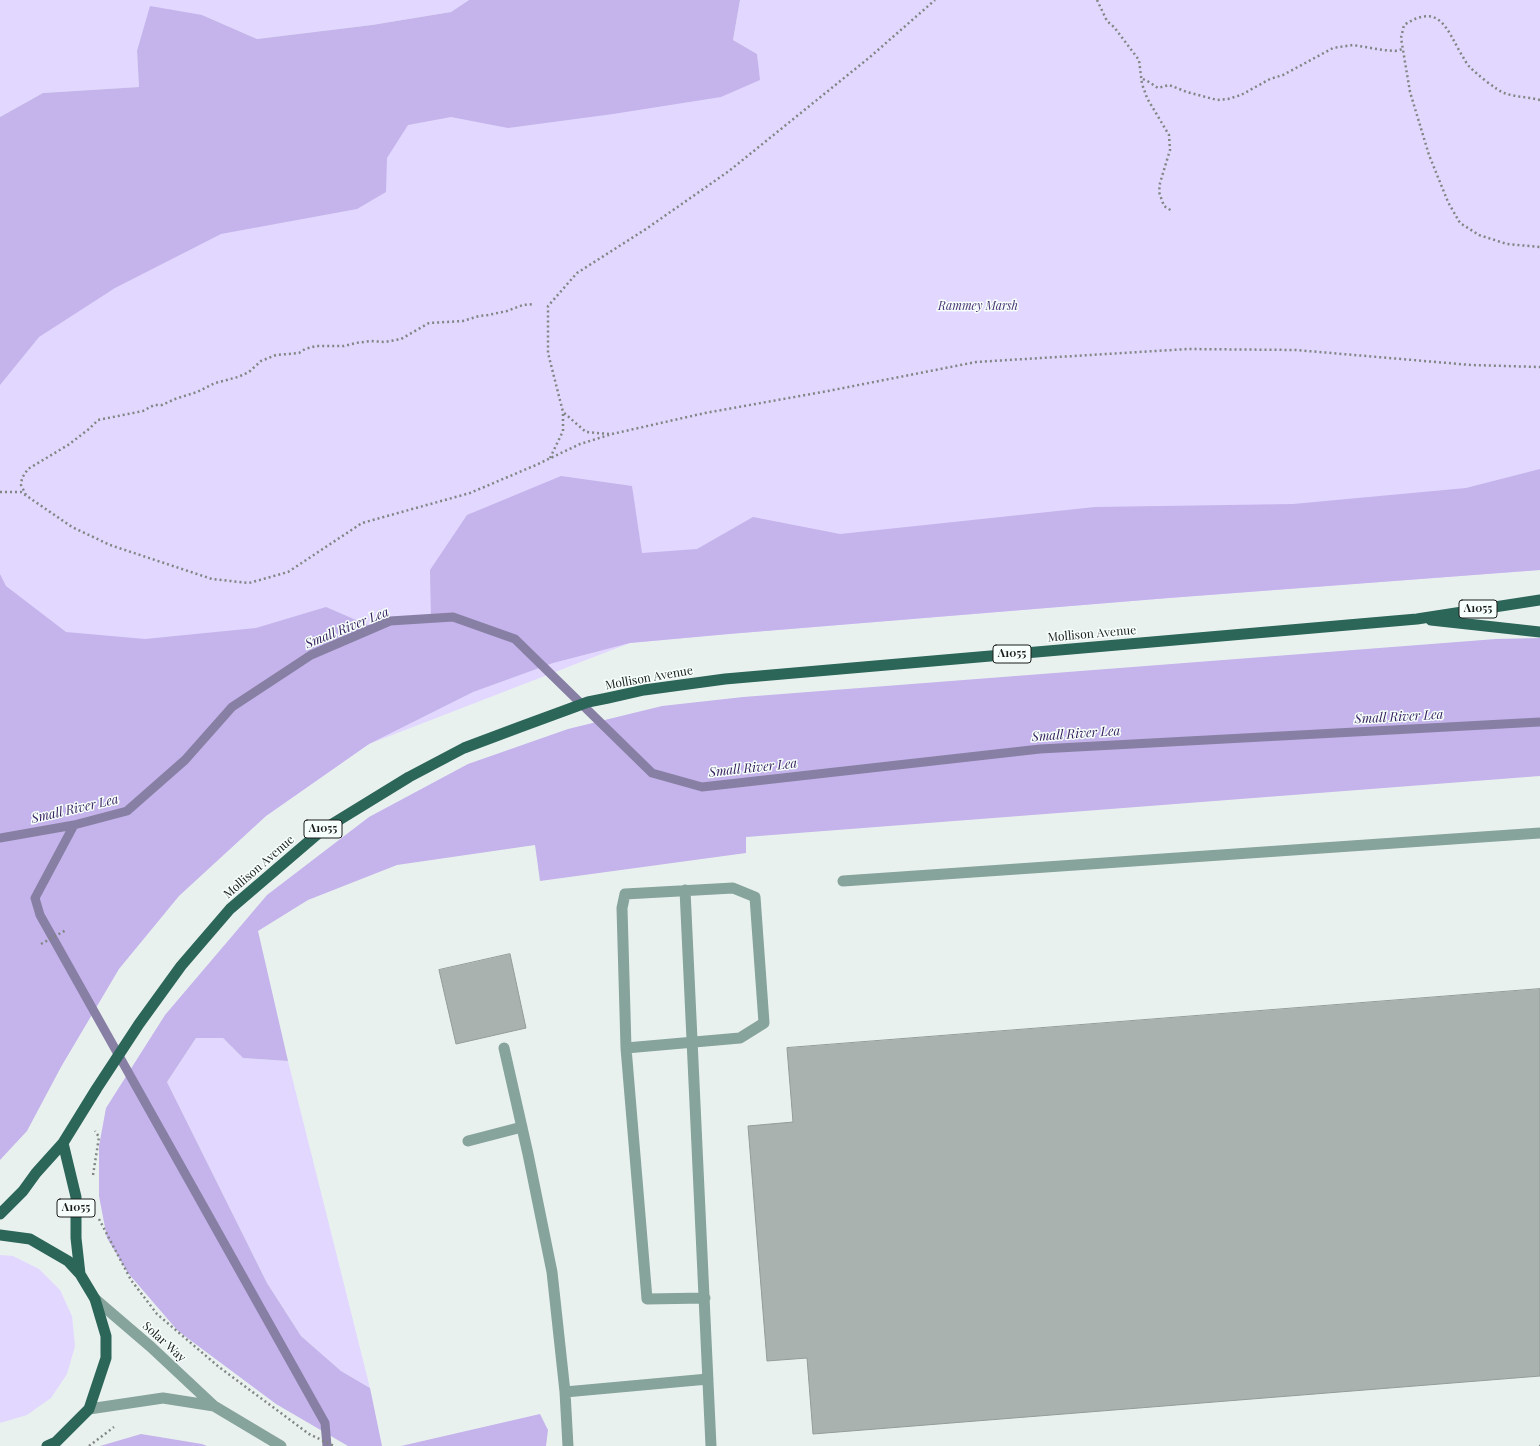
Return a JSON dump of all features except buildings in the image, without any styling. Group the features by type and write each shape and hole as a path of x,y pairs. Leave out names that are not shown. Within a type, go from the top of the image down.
{"main road":[{"name":"Mollison Avenue","path":"0,1214 23,1191 36,1173 63,1143 139,1024 182,966 230,909 320,831 409,776 464,748 588,702 644,690 725,679 1417,618 1540,600"},
{"name":"Mollison Avenue","path":"1417,618 1540,632"},
{"name":"A1055","path":"63,1143 76,1197 76,1238 80,1274"},
{"path":"0,1236 30,1239 68,1261 80,1274 96,1299 106,1336 106,1358 89,1409 53,1445"}],"street":[{"path":"843,881 1540,833"},
{"path":"626,1048 740,1038 764,1023 755,897 732,888 625,894 622,908 626,1048 647,1299 705,1298"},
{"path":"685,890 711,1446"},
{"path":"504,1048 552,1272 565,1392 568,1446"},
{"path":"468,1141 522,1127"},
{"name":"Solar Way","path":"96,1299 151,1347 214,1406 281,1446"},
{"path":"565,1392 708,1379"},
{"name":"Solar Way","path":"89,1409 163,1398 214,1406"}],"path":[{"path":"549,459 563,432 563,412 548,353 548,306 578,273 646,229 729,171 870,57 934,0"},
{"path":"1097,0 1107,21 1114,27 1139,60 1143,79 1142,84 1147,98 1169,135 1170,150 1160,183 1159,192 1164,206 1172,210"},
{"path":"1540,100 1502,93 1469,67 1450,36 1446,26 1440,20 1429,16 1415,18 1404,25 1402,38 1403,50 1410,92 1429,155 1448,202 1460,223 1479,235 1507,244 1540,247"},
{"path":"1143,79 1158,88 1169,85 1216,100 1228,99 1242,95 1270,79 1283,75 1333,48 1353,45 1384,50 1403,50"},
{"path":"27,497 21,485 22,478 28,469 68,445 98,420 143,411 154,405 162,405 197,392 215,383 238,377 249,372 261,361 276,355 299,353 316,346 344,346 370,341 385,342 401,339 429,323 463,321 479,316 488,316 507,311 523,305 534,304"},
{"path":"0,492 21,492 72,527 110,545 212,579 250,583 288,572 362,523 470,493 580,444 612,434 706,413 976,362 1188,349 1296,350 1471,365 1540,367"},
{"path":"563,412 586,432 612,434"},
{"path":"41,944 66,930"},
{"path":"84,1109 99,1137 93,1178"},
{"path":"98,1214 99,1221 131,1280 157,1314 219,1367 309,1434 334,1446"}],"green space":[{"path":"0,0 469,0 451,12 372,25 257,39 202,15 137,51 139,87 43,93 0,117"},
{"name":"Rammey Marsh","path":"740,0 1540,0 1540,570 1169,598 630,643 369,744 266,816 213,864 0,667 0,289 421,111 759,80 757,54 733,40"},
{"path":"196,1038 223,1038 243,1058 288,1061 370,1388 341,1371 301,1336 267,1283 167,1082"},
{"path":"0,1255 13,1256 39,1269 60,1290 72,1316 75,1346 67,1374 51,1398 27,1415 0,1423"}],"shaded area":[{"path":"469,0 740,0 733,40 757,54 760,80 721,97 613,114 508,128 451,117 408,125 387,158 386,192 357,209 221,234 115,288 39,337 0,385 0,117 43,93 139,87 137,51 150,6 202,15 257,39 372,25 451,12"},
{"path":"1540,469 1540,570 1169,598 630,643 553,663 473,692 369,744 266,816 179,896 119,969 61,1067 27,1131 0,1160 0,574 6,586 66,632 145,639 256,628 326,607 372,627 431,620 430,570 467,515 561,476 632,486 642,553 697,549 753,517 840,534 1095,507 1293,504 1466,488"},
{"path":"1540,638 1540,776 746,837 746,853 540,881 535,845 397,865 308,900 258,931 288,1061 243,1058 223,1038 196,1038 167,1082 267,1283 301,1336 341,1371 370,1388 382,1446 348,1446 276,1404 178,1331 128,1273 107,1238 99,1196 99,1146 106,1108 165,1015 267,895 369,817 468,764 568,729 662,706 743,697 1496,639"},
{"path":"540,1414 548,1430 546,1446 401,1446"},
{"path":"141,1434 202,1444 207,1446 100,1446"}],"waterway":[{"name":"Small River Lea","path":"0,838 74,825 127,811 185,760 232,707 311,655 390,621 453,617 515,639 652,773 702,787 1040,749 1540,722"},
{"path":"74,825 35,898 40,915 325,1423 327,1446"}]}
